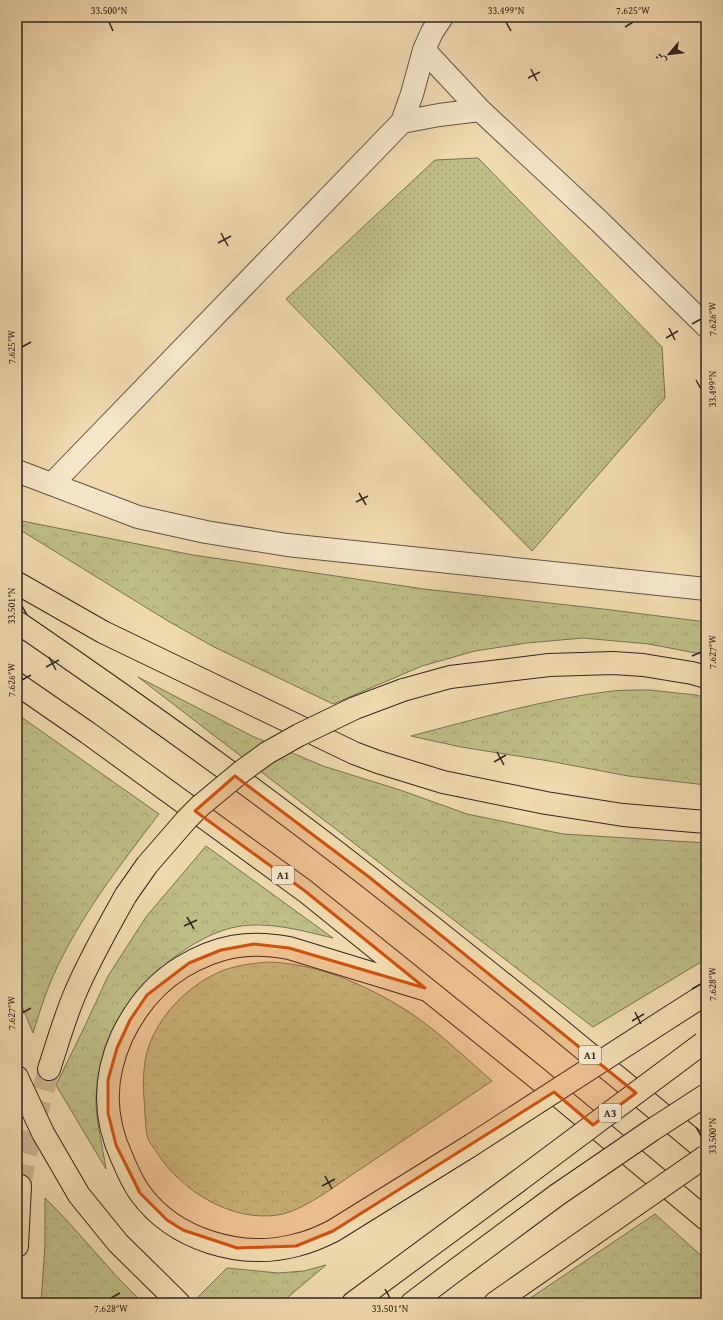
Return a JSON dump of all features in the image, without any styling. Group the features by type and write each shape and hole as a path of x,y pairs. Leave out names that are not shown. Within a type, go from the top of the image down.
{"highway":[{"path":"17,584 103,632 340,746 378,762 443,782 546,803 623,815 706,822"},
{"name":"A1","path":"17,622 154,717 263,796 369,877 474,960 706,1151"},
{"path":"49,1069 74,995 107,928 126,894 164,845 195,810 241,772 267,753 299,735 355,708 403,690 450,677 549,665 613,663 643,665 692,673 706,677"},
{"name":"A1","path":"17,684 88,733 305,892 544,1084 706,1219"},
{"path":"427,990 272,944 237,946 221,950 179,969 160,983 148,995 130,1020 117,1048 108,1080 107,1097 111,1129 116,1145 133,1182 140,1193 152,1208 166,1220 200,1238 218,1244 256,1250 296,1246 333,1231 470,1146 706,994"},
{"name":"A3","path":"353,1303 705,1042"},
{"path":"17,1077 43,1133 79,1195 118,1243 179,1303"},
{"path":"412,1303 557,1195 706,1095"},
{"path":"495,1303 706,1156"},
{"path":"17,1246 20,1186"}],"street":[{"path":"52,484 402,122 412,94 424,50 432,32 442,17"},
{"path":"424,50 480,110 599,221 706,326"},
{"path":"402,122 439,115 480,110"},
{"path":"17,471 138,517 206,532 287,545 706,589"}],"highlighted area":[{"path":"235,776 369,877 636,1093 593,1125 554,1092 333,1231 296,1246 237,1248 183,1230 167,1220 140,1193 116,1145 108,1113 108,1080 117,1048 130,1020 147,995 189,963 221,950 254,944 289,948 425,988 305,891 195,811"}],"green space":[{"path":"478,158 662,347 665,398 532,551 286,299 435,160"},
{"path":"17,520 193,555 424,589 706,622 706,655 649,644 583,638 527,643 475,651 422,666 333,704 214,647 168,621 17,528"},
{"path":"138,677 252,736 323,766 400,790 467,814 563,834 706,843 706,959 593,1027"},
{"path":"649,690 696,695 706,698 706,785 628,776 549,761 461,747 411,736 511,710 561,699 612,691"},
{"path":"17,714 159,814 130,852 75,933 50,983 33,1033 17,994"},
{"path":"206,846 333,938 276,926 241,926 222,931 203,939 167,963 150,978 123,1011 110,1035 102,1061 97,1088 96,1105 106,1169 56,1085 108,976 146,917"},
{"path":"270,962 302,966 333,974 377,993 425,1023 492,1081 310,1202 299,1208 278,1215 260,1216 243,1214 209,1201 180,1180 167,1167 148,1139 145,1119 144,1076 147,1052 158,1026 176,1003 187,993 211,976 224,970 247,964"},
{"path":"45,1198 143,1303 41,1303 45,1245"},
{"path":"655,1214 706,1260 706,1303 523,1303"},
{"path":"326,1265 281,1303 192,1303 227,1268 278,1273 304,1271"}],"tunnel":[{"path":"20,1186 26,1154 49,1069"}]}
